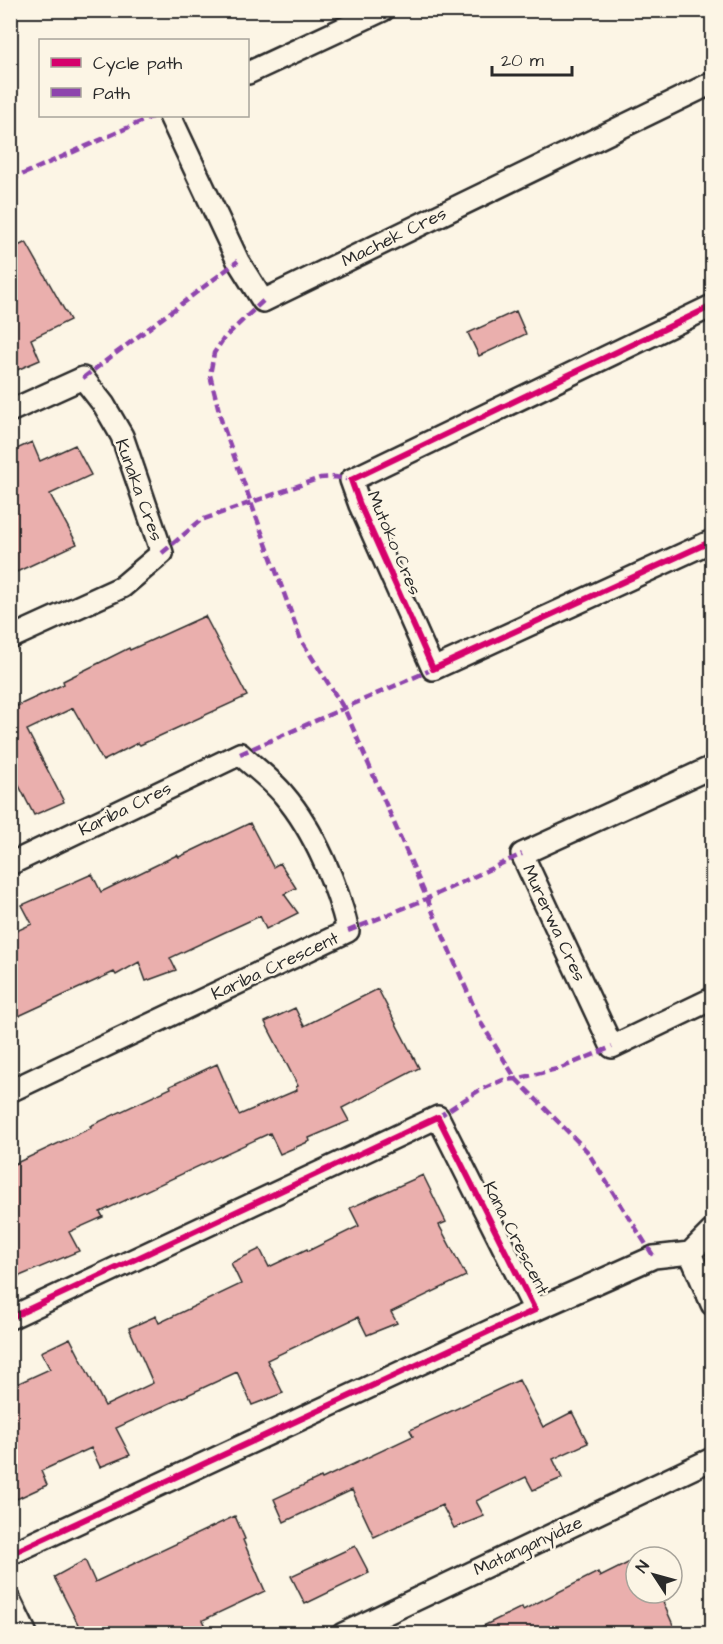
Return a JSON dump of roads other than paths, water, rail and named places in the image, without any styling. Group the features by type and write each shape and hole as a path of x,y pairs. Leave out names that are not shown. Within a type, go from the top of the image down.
{"street":[{"path":"249,73 383,10"},
{"name":"Machek Cres","path":"170,117 238,261 263,301 712,83"},
{"name":"Mutoko Cres","path":"712,306 351,480 433,669 712,541"},
{"name":"Kunaka Cres","path":"10,411 83,378 104,405 122,436 162,553 122,587 10,638"},
{"name":"Kariba Cres","path":"10,864 240,754"},
{"name":"Kariba Crescent","path":"10,1091 348,932 345,917 317,845 284,794 240,754"},
{"name":"Murerwa Cres","path":"712,767 522,854 612,1047 712,999"},
{"name":"Kana Crescent","path":"10,1318 438,1117 535,1310 10,1554"},
{"path":"535,1310 654,1257 690,1253 712,1231"},
{"path":"690,1253 712,1304"},
{"name":"Matanganyidze","path":"344,1634 712,1459"},
{"path":"10,1601 26,1634"}]}
